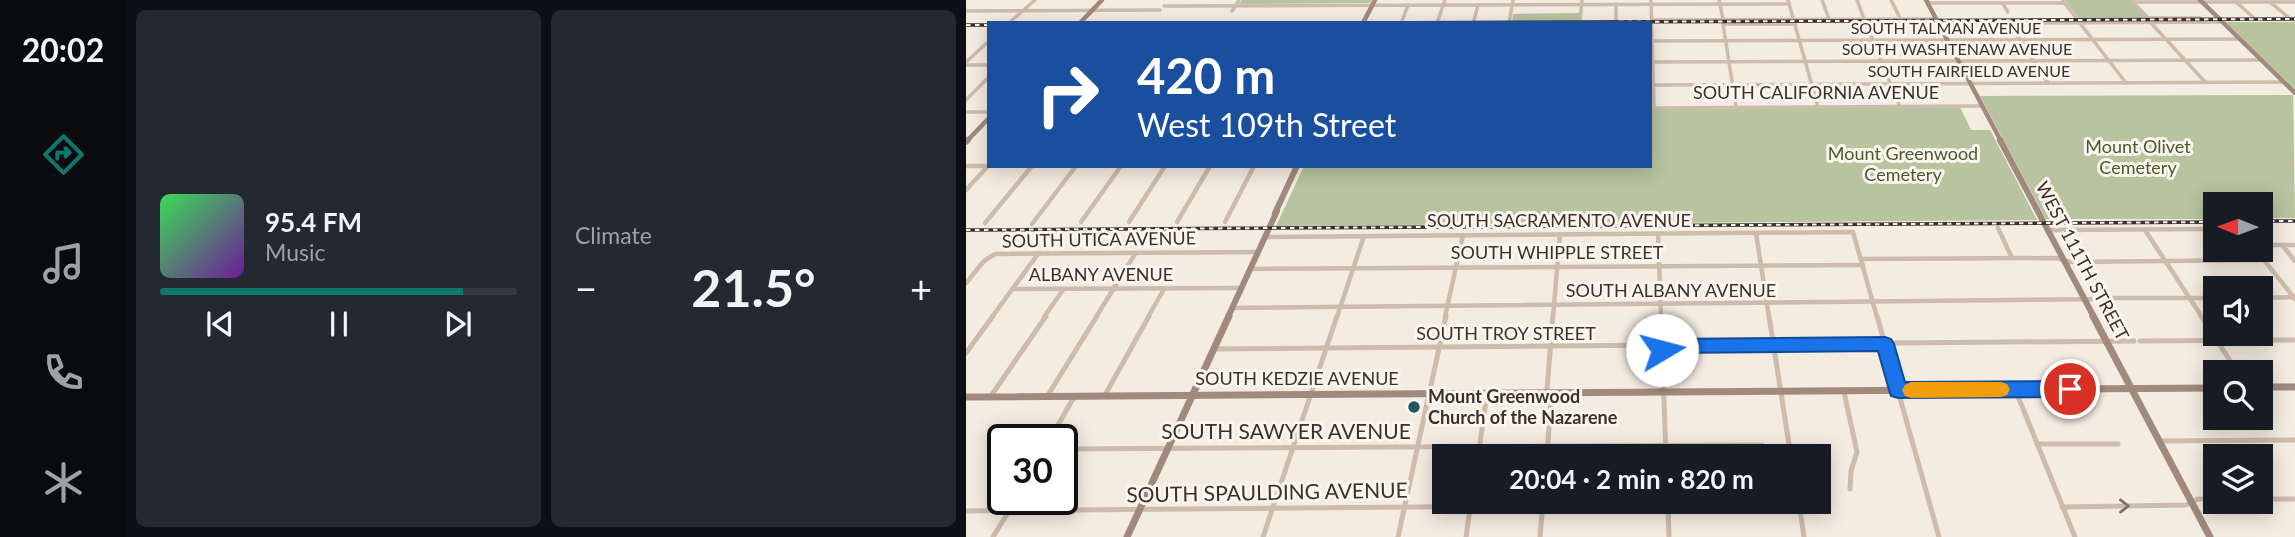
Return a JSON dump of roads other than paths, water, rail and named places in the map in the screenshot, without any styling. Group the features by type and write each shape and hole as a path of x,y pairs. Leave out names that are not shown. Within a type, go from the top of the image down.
{"main road":[{"path":"1082,21 1102,0"},
{"path":"2201,1 2295,93"},
{"path":"1365,21 1374,2"},
{"name":"WEST 111TH STREET","path":"1927,2 2210,537"},
{"path":"966,142 987,120"},
{"path":"1127,537 1296,168"},
{"path":"2273,387 2295,387"},
{"name":"SOUTH KEDZIE AVENUE","path":"966,397 2203,388"}],"street":[{"path":"1011,21 1035,0"},
{"path":"1153,18 1168,0"},
{"path":"1231,11 1239,0"},
{"path":"1822,0 1829,19"},
{"path":"1857,0 1900,107"},
{"path":"1891,0 1900,19"},
{"path":"2001,1 2008,12"},
{"path":"1927,2 2064,1 2126,82"},
{"path":"2132,1 2295,2"},
{"path":"2132,1 2148,18 2200,18"},
{"path":"2269,1 2288,17"},
{"path":"1164,6 1339,5 1374,2 1408,5 1444,2 1478,5 1513,2 1789,2 1818,107"},
{"path":"1438,21 1444,2"},
{"path":"1508,21 1513,2"},
{"path":"1580,20 1582,2"},
{"path":"1651,2 1652,41"},
{"path":"1720,2 1736,107"},
{"path":"2236,2 2253,17"},
{"path":"1616,4 1616,20"},
{"path":"1195,11 1200,5"},
{"path":"1266,11 1270,5"},
{"path":"1302,10 1305,5"},
{"path":"1336,10 1339,5"},
{"path":"1402,21 1408,5"},
{"path":"1474,20 1478,5"},
{"path":"966,11 1160,10"},
{"path":"1652,20 1794,22 1829,19 1936,19"},
{"path":"2048,83 2009,23 2223,22"},
{"path":"2152,23 2205,82"},
{"name":"SOUTH TALMAN AVENUE","path":"1652,41 2240,39"},
{"path":"966,64 987,43"},
{"path":"1652,56 1652,108"},
{"name":"SOUTH WASHTENAW AVENUE","path":"1653,62 2261,60"},
{"path":"966,64 987,65"},
{"path":"966,100 987,80"},
{"name":"SOUTH FAIRFIELD AVENUE","path":"1654,85 2284,82"},
{"name":"SOUTH CALIFORNIA AVENUE","path":"1652,108 1982,106"},
{"path":"966,112 987,112"},
{"path":"966,166 987,166"},
{"path":"966,190 987,167"},
{"path":"985,223 1030,168"},
{"path":"1032,224 1074,168"},
{"path":"1082,222 1120,168"},
{"path":"1129,222 1164,168"},
{"path":"1177,222 1209,168"},
{"path":"1225,222 1253,168"},
{"path":"1998,228 2012,258"},
{"path":"2047,230 2203,229"},
{"path":"2145,230 2203,320"},
{"name":"SOUTH SACRAMENTO AVENUE","path":"1265,237 1853,232 1862,262"},
{"path":"1756,233 1789,444"},
{"path":"1548,444 1550,347 1560,234"},
{"path":"1658,234 1665,444"},
{"path":"1398,537 1463,235"},
{"path":"1263,537 1364,236"},
{"path":"2273,245 2295,245"},
{"path":"2281,245 2295,261"},
{"name":"SOUTH UTICA AVENUE","path":"966,283 991,255 1258,252"},
{"path":"1047,397 1135,253"},
{"path":"966,353 1039,254"},
{"name":"SOUTH WHIPPLE STREET","path":"1250,269 1761,265 2012,258 2203,261"},
{"path":"1862,262 1939,537"},
{"path":"2266,262 2294,298"},
{"name":"ALBANY AVENUE","path":"1013,289 1242,288"},
{"path":"990,397 1063,289"},
{"path":"1104,396 1164,289"},
{"name":"SOUTH ALBANY AVENUE","path":"1233,308 2203,298"},
{"path":"2273,298 2294,298"},
{"name":"SOUTH TROY STREET","path":"2273,340 2295,340"},
{"name":"SOUTH TROY STREET","path":"1214,349 2203,341"},
{"path":"2015,389 2075,537"},
{"path":"1843,391 1857,452 1851,471 1850,489"},
{"path":"1479,444 1487,394"},
{"path":"1059,424 1075,397"},
{"path":"2159,441 2295,440"},
{"path":"2037,444 2118,444"},
{"name":"SOUTH SAWYER AVENUE","path":"1078,449 1432,447"},
{"path":"2273,499 2295,499"},
{"path":"2062,506 2186,505 2203,501"},
{"name":"SOUTH SPAULDING AVENUE","path":"1078,510 1432,506"},
{"name":"SOUTH SPAULDING AVENUE","path":"966,512 987,512"},
{"path":"1466,537 1469,514"},
{"path":"1540,537 1542,514"},
{"path":"1668,514 1669,537"},
{"path":"1801,514 1804,537"},
{"path":"993,537 1006,515"}],"railway":[{"path":"1652,22 2295,19"},
{"path":"966,25 987,25"},
{"path":"2273,221 2295,221"},
{"path":"966,230 2203,222"}],"place":[{"name":"Mount Greenwood Church of the Nazarene","path":"1414,407"}],"park label":[{"name":"Mount Olivet Cemetery","path":"2138,157"},
{"name":"Mount Greenwood Cemetery","path":"1903,164"}]}
